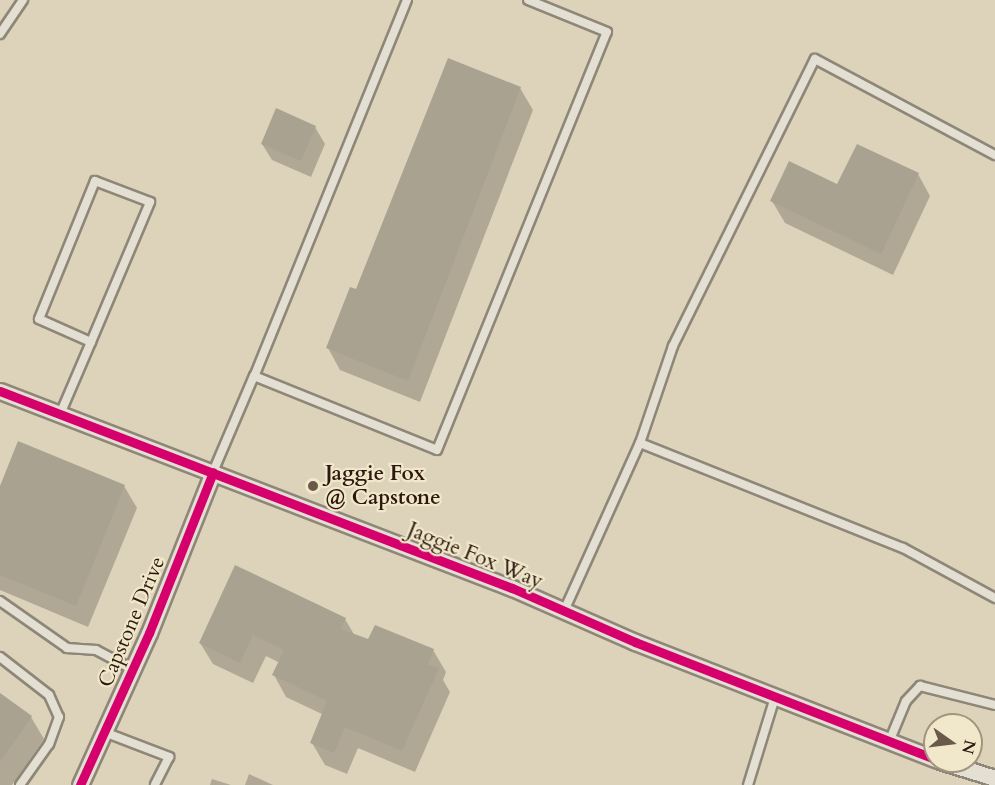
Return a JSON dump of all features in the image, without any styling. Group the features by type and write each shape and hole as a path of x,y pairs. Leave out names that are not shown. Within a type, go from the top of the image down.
{"street":[{"name":"Jaggie Fox Way","path":"0,391 61,412 923,755"},
{"name":"Capstone Drive","path":"80,785 132,669 213,472"},
{"path":"979,773 995,778"}],"lane":[{"path":"213,472 407,0"},
{"path":"254,376 437,450 607,32 528,0"},
{"path":"0,34 20,1"},
{"path":"564,611 640,443 673,346 815,59 995,155"},
{"path":"61,412 91,342 150,202 95,181 39,320 91,342"},
{"path":"640,443 903,548 995,598"},
{"path":"0,601 67,648 96,650 132,669"},
{"path":"0,657 49,695 59,717 50,744 20,785"},
{"path":"889,742 906,701 920,686 995,705"},
{"path":"747,785 775,697"},
{"path":"104,732 169,757 155,785"}],"building":[{"path":"448,58 521,87 408,381 326,348 350,287 356,289"},
{"path":"276,108 316,126 301,161 261,144"},
{"path":"857,144 919,173 881,254 770,201 789,161 837,184"},
{"path":"18,441 125,485 76,606 0,575 0,486"},
{"path":"235,565 346,618 341,629 368,639 375,625 434,649 428,665 439,668 402,751 345,727 334,753 310,743 327,701 272,675 284,650 253,635 240,663 199,643"},
{"path":"0,693 32,716 0,762"}],"cycle path":[{"path":"0,391 512,588 635,642 923,754"},
{"path":"80,785 149,633 213,472"}],"place":[{"name":"Jaggie Fox @ Capstone","path":"313,486"}]}
